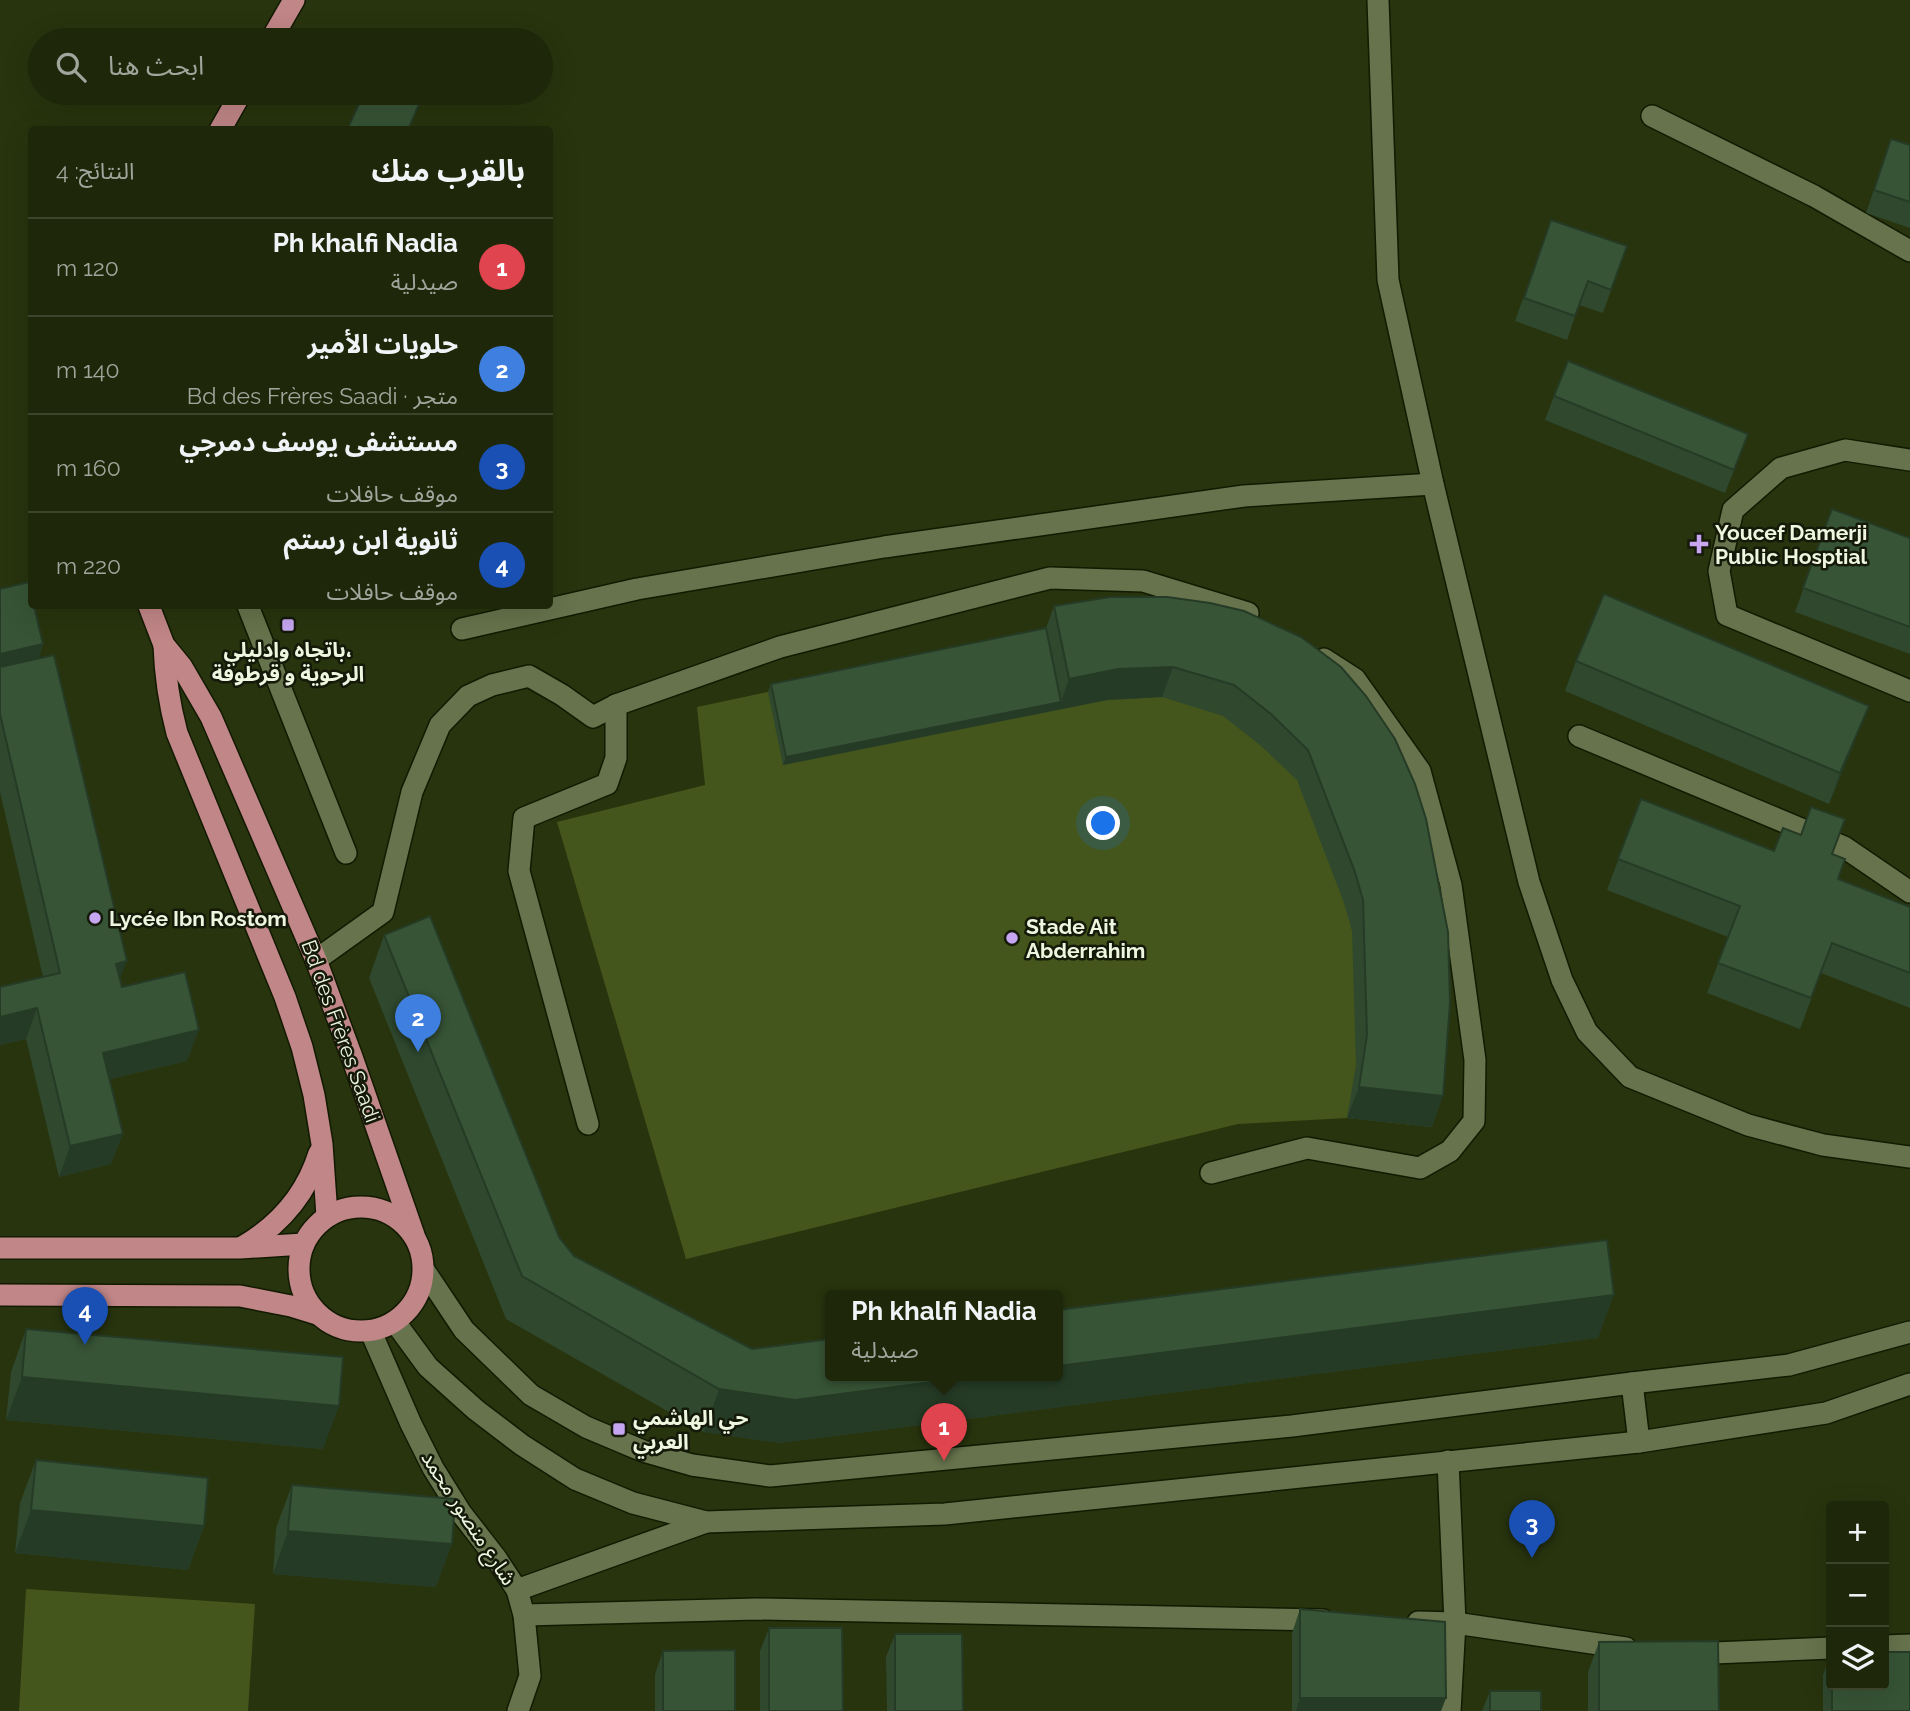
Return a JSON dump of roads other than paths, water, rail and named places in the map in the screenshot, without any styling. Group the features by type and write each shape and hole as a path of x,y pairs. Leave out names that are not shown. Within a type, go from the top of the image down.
{"main road":[{"path":"278,28 294,0"},
{"path":"222,126 234,105"},
{"name":"Bd des Frères Saadi","path":"150,609 164,645 187,675 211,717 316,960 414,1235"},
{"name":"Bd des Frères Saadi","path":"164,645 165,675 177,733 285,997 305,1059 322,1144 327,1216"},
{"path":"240,1248 278,1222 293,1205 306,1187 322,1144"},
{"path":"360,1206 381,1210 400,1219 414,1235 424,1270 421,1290 410,1309 395,1322 371,1332 351,1332 332,1325 317,1314 305,1299 299,1281 299,1262 310,1233 327,1216 360,1206"},
{"path":"0,1248 240,1248 304,1244"},
{"path":"0,1295 240,1296 317,1314"}],"street":[{"path":"1378,0 1388,280 1433,484 1529,882 1562,980 1587,1032 1630,1077 1748,1125 1823,1144 1910,1157"},
{"path":"1652,116 1814,196 1910,251"},
{"path":"1910,460 1846,450 1781,468 1734,510 1719,571 1727,615 1910,691"},
{"path":"553,608 637,589 884,547 1244,496 1433,484"},
{"path":"316,960 383,912 412,792 440,725 468,696 492,685 529,676 593,717 616,705 780,647 1050,578 1143,581 1252,614 1263,622"},
{"path":"249,609 346,853"},
{"path":"462,629 550,609"},
{"path":"1211,1173 1307,1148 1420,1168 1450,1151 1474,1121 1475,1060 1451,885 1420,771 1356,679 1309,650"},
{"path":"588,1125 519,871 524,818 607,784 616,758 616,705"},
{"path":"1579,736 1844,847 1910,892"},
{"path":"424,1270 464,1330 531,1395 586,1427 643,1451 692,1465 770,1476 1292,1426 1789,1365 1910,1332"},
{"path":"395,1322 428,1367 476,1410 522,1445 575,1479 633,1503 706,1522 945,1514 1639,1442 1826,1413 1910,1384"},
{"name":"شارع منصور محمد","path":"371,1332 433,1468 461,1513 517,1590 524,1615 530,1676 518,1711"},
{"path":"1632,1383 1639,1442"},
{"path":"1448,1461 1455,1623 1450,1711"},
{"path":"517,1590 706,1522"},
{"path":"524,1615 757,1609 1343,1621"},
{"path":"1399,1622 1455,1623 1644,1650"},
{"path":"1889,1646 1910,1645"},
{"path":"1671,1654 1826,1648"}],"place":[{"name":"Youcef Damerji Public Hosptial","path":"1699,544"},
{"name":"باتجاه وادليلي، الرحوية و قرطوفة","path":"288,625"},
{"name":"Lycée Ibn Rostom","path":"95,918"},
{"name":"Stade Ait Abderrahim","path":"1012,938"},
{"name":"حلويات الأمير","path":"418,1052"},
{"name":"ثانوية ابن رستم","path":"85,1345"},
{"name":"حي الهاشمي العربي","path":"619,1429"},
{"name":"Ph khalfi Nadia","path":"944,1461"},
{"name":"مستشفى يوسف دمرجي","path":"1532,1558"}]}
